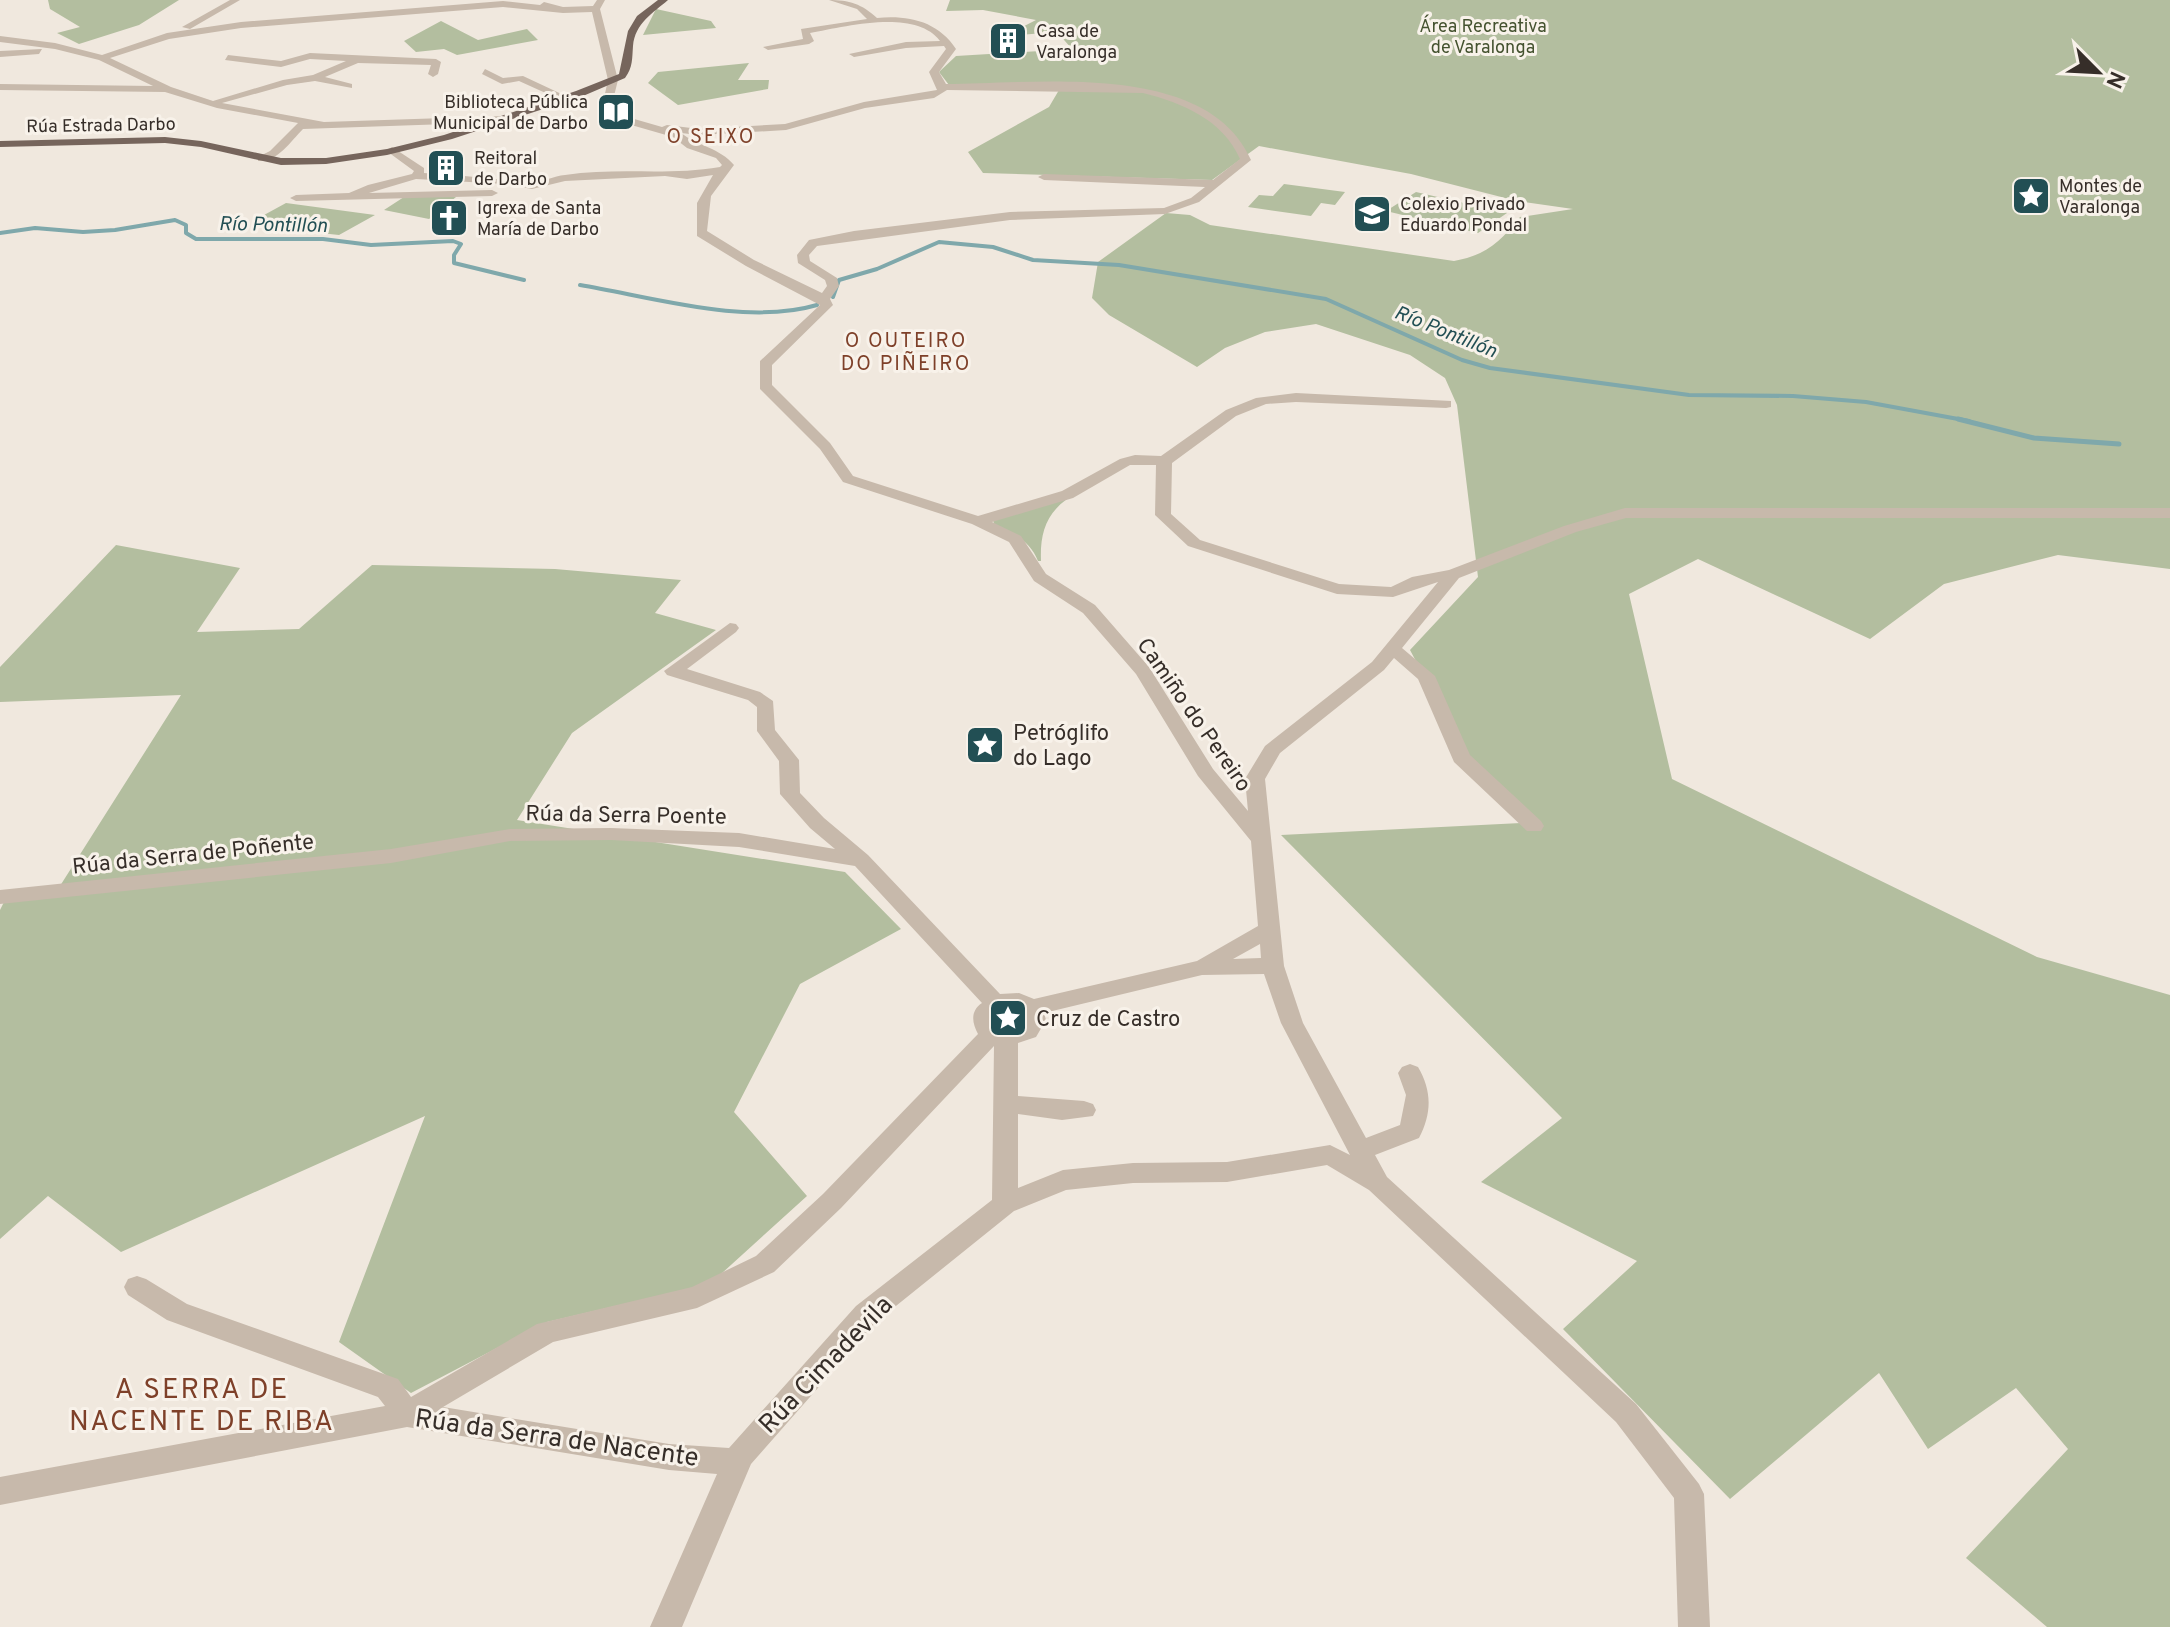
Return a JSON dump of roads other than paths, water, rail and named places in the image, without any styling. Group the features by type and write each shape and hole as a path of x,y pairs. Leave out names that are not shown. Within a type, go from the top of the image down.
{"main road":[{"path":"609,85 627,70 632,30 641,17 664,0"},
{"name":"Rúa Estrada Darbo","path":"1,145 169,141 210,145 262,159 305,162 444,140 609,85"}],"street":[{"path":"176,35 236,0"},
{"path":"531,0 556,9"},
{"path":"833,0 860,7 875,21"},
{"path":"102,58 176,35 241,25 511,3 556,9"},
{"path":"507,16 598,5 609,85 604,114 681,139 728,146"},
{"path":"438,8 442,19 452,20"},
{"path":"681,139 691,146 720,156 728,165 707,191 699,211 701,233 750,263 824,299 833,286 831,278 804,263 803,255 813,243 1010,216 1165,211 1195,200 1246,160 1241,145 1222,124 1187,105 1143,90 944,87 937,81 934,72 951,49 937,28 919,22 902,18 804,31 809,41 768,47"},
{"path":"0,39 59,47 102,58 167,89 210,103 330,126"},
{"path":"854,54 906,45 948,43"},
{"path":"0,54 59,47"},
{"path":"228,58 281,64 310,56 436,62 433,74"},
{"path":"210,103 286,82 315,78 357,60"},
{"path":"485,72 502,81 520,78 565,98"},
{"path":"315,78 348,86"},
{"path":"0,87 108,91 167,89"},
{"path":"644,126 699,132 786,127 864,105 930,96 941,92 944,87"},
{"path":"736,118 775,121 834,113"},
{"path":"262,159 274,153 300,126 505,119"},
{"path":"392,150 420,170 416,176"},
{"path":"348,198 372,187 416,176 505,181 532,186 565,178 665,173 687,176 724,170"},
{"path":"1044,177 1218,184"},
{"path":"372,187 379,191 424,187 434,191 403,195"},
{"path":"296,198 512,195"},
{"name":"Camiño do Pereiro","path":"824,299 827,305 821,312 765,364 765,386 825,446 848,479 978,521 1015,539 1040,577 1089,609 1143,671 1205,772 1260,839"},
{"path":"978,521 1079,489 1122,461 1141,458 1164,461 1187,450 1198,437 1255,402 1297,398 1446,404"},
{"path":"1164,461 1163,515 1194,543 1337,589 1393,592 1418,581 1453,574 1570,529 1625,513 2170,513"},
{"path":"1453,574 1378,666 1272,750 1255,779 1273,966 1292,1023 1378,1184 1626,1413 1689,1494 1694,1627"},
{"path":"730,628 673,671 754,696 766,705 766,731 789,760 790,794 817,823 861,860 995,1003"},
{"path":"1392,648 1426,676 1461,758 1534,826"},
{"name":"Rúa da Serra Poente","path":"391,856 510,835 611,834 739,840 861,860"},
{"name":"Rúa da Serra de Poñente","path":"0,897 391,856"},
{"path":"1202,967 1269,929"},
{"path":"1005,1204 1005,1105 999,1036 983,1024 983,1018 995,1003 1011,1000 1031,1008 1202,967 1273,966"},
{"path":"137,1287 177,1312 388,1388 407,1414 547,1332 697,1297 765,1264 999,1036 1028,1031 1035,1020 1031,1008"},
{"path":"1360,1151 1410,1131 1419,1107 1417,1085 1410,1073"},
{"path":"1005,1105 1024,1103 1059,1113 1084,1110"},
{"name":"Rúa Cimadevila","path":"666,1627 740,1455 866,1314 1005,1204 1063,1180 1133,1173 1227,1172 1330,1155 1378,1184"},
{"name":"Rúa da Serra de Nacente","path":"0,1491 407,1414 669,1457 737,1462"}],"waterway":[{"name":"Río Pontillón","path":"0,233 35,228 83,232 115,230 175,220 186,225 186,233 196,239 323,239 371,245 453,241 461,244 454,255 454,263 524,280"},
{"name":"Río Pontillón","path":"833,297 839,280 877,269 939,242 993,247 1033,260 1119,265 1326,299 1462,360 1490,368 1689,395 1793,396 1866,402 1969,421"},
{"name":"Río Pontillón","path":"580,285 730,311 789,311 817,305"},
{"name":"Río Pontillón","path":"1958,419 2034,438 2119,444"}],"place":[{"name":"Casa de Varalonga","path":"1008,41"},
{"name":"Biblioteca Pública Municipal de Darbo","path":"616,112"},
{"name":"Reitoral de Darbo","path":"446,168"},
{"name":"Montes de Varalonga","path":"2031,196"},
{"name":"Colexio Privado Eduardo Pondal","path":"1372,214"},
{"name":"Igrexa de Santa María de Darbo","path":"449,218"},
{"name":"Petróglifo do Lago","path":"985,745"},
{"name":"Cruz de Castro","path":"1008,1018"}],"district":[{"name":"O SEIXO","path":"711,136"},
{"name":"O OUTEIRO DO PIÑEIRO","path":"906,352"},
{"name":"A SERRA DE NACENTE DE RIBA","path":"202,1404"}],"park label":[{"name":"Área Recreativa de Varalonga","path":"1483,36"}]}
